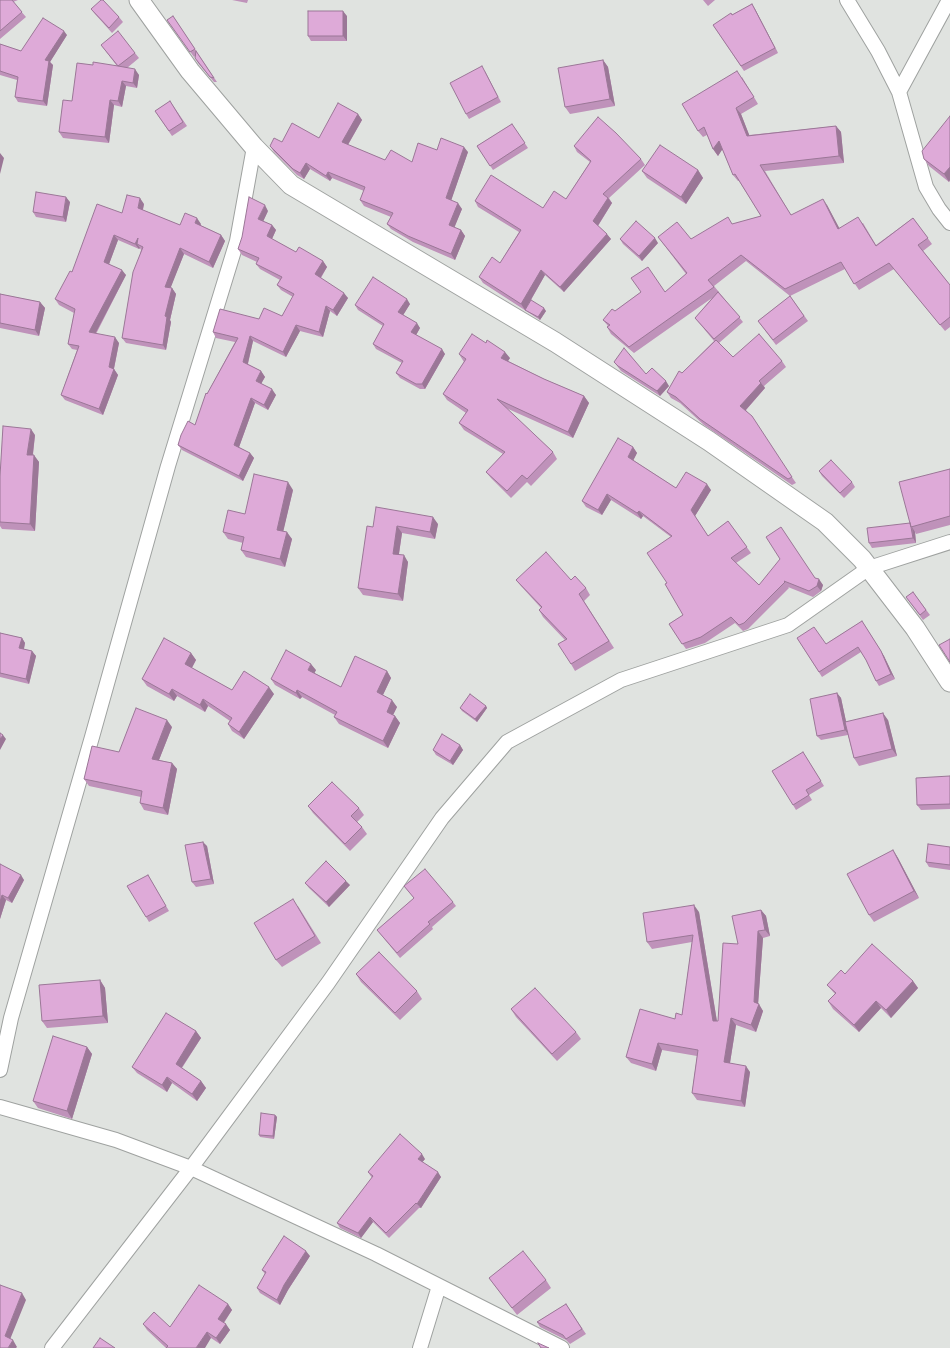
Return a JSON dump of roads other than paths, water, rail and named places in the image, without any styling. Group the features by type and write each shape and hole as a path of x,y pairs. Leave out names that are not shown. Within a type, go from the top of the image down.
{"street":[{"path":"139,0 190,71 254,147 291,185 555,342 709,441 825,522 862,559 915,628 950,682"},
{"path":"847,0 899,92 926,188 950,223"},
{"path":"899,92 949,0"},
{"path":"0,1070 11,1018 168,466 237,242 254,147"},
{"path":"52,1348 191,1168 328,983 442,818 507,742 621,680 788,625 869,568 950,542"},
{"path":"0,1107 116,1140 191,1168 376,1254 562,1348"},
{"path":"420,1348 439,1286"}]}
